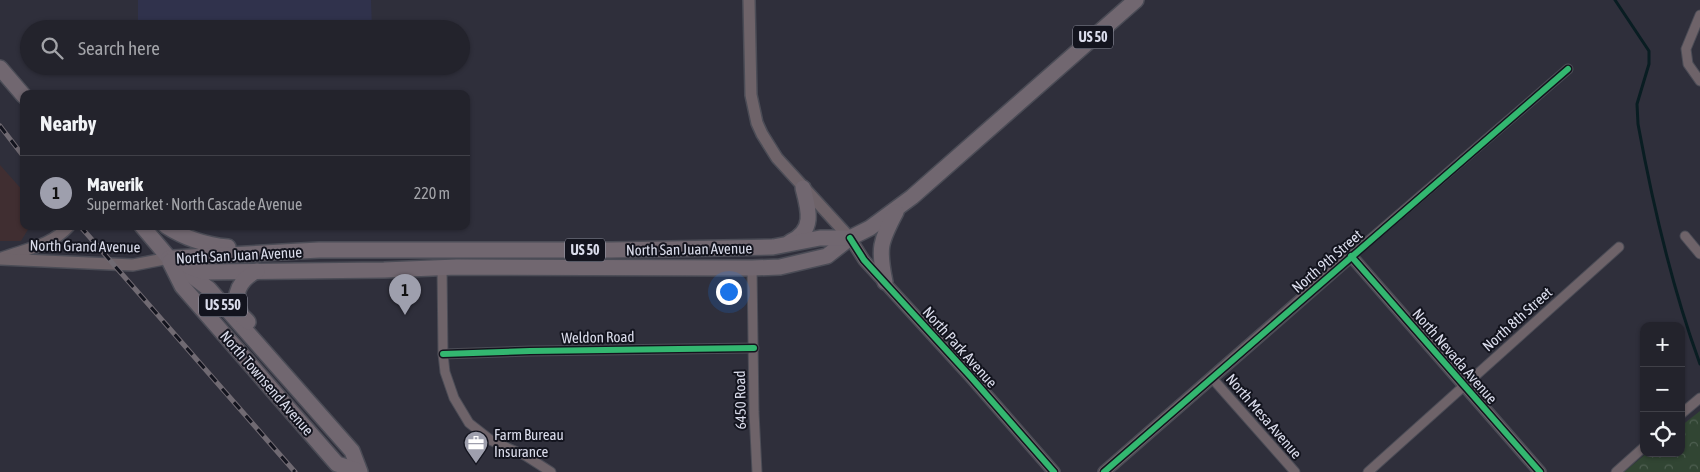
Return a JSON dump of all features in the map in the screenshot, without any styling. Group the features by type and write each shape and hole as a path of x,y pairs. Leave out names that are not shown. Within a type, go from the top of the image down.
{"highway":[{"name":"North San Juan Avenue","path":"169,258 203,272 442,268 752,268 780,267 824,257 898,208 1136,0"},
{"path":"0,68 20,91"},
{"path":"784,245 798,239 808,222 803,188"},
{"path":"885,282 880,255 881,246 898,208"},
{"name":"North Townsend Avenue","path":"145,230 169,258 209,289 352,451 360,471"},
{"name":"US 50","path":"172,230 199,243 211,245 295,247 319,250"},
{"name":"North San Juan Avenue","path":"169,258 319,250 610,250 784,245 820,238 850,238"},
{"name":"North Townsend Avenue","path":"169,258 182,286 337,464 360,471"},
{"path":"257,271 249,274 239,285 237,300 240,312 293,371 297,389"}],"street":[{"name":"North Park Avenue","path":"748,0 751,95 757,123 762,134 778,158 803,188 850,238 864,260 1054,472"},
{"path":"1700,16 1686,49 1688,64 1700,81"},
{"name":"North 9th Street","path":"1104,472 1568,69"},
{"path":"0,259 51,242 65,230"},
{"path":"1685,236 1700,254"},
{"name":"North 8th Street","path":"1368,472 1618,247"},
{"name":"North Nevada Avenue","path":"1351,256 1540,472"},
{"name":"North Grand Avenue","path":"0,259 133,264 169,258"},
{"path":"442,268 445,372 460,409 469,423 492,441 526,456 551,472"},
{"name":"6450 Road","path":"752,268 757,472"},
{"name":"Weldon Road","path":"443,354 754,348"},
{"name":"North Mesa Avenue","path":"1212,378 1295,472"},
{"path":"1683,412 1700,398"},
{"path":"1616,472 1640,451"}],"shaded area":[{"path":"138,0 371,0 372,20 138,20"},
{"path":"0,165 20,188 20,230 28,230 21,241 0,241"}],"green space":[{"path":"1700,411 1700,472 1624,472 1642,457 1685,457 1685,423"}],"waterway":[{"path":"1615,0 1649,51 1649,64 1637,104 1638,124 1664,245 1680,305 1700,364"}],"railway":[{"path":"0,126 20,152"},
{"path":"83,230 295,472"}],"cycle path":[{"path":"1104,472 1568,69"},
{"path":"850,238 864,260 970,376 1054,472"},
{"path":"1351,256 1540,472"},
{"path":"443,354 754,348"}],"place":[{"name":"Maverik","path":"405,315"},
{"name":"Farm Bureau Insurance","path":"476,464"}]}
